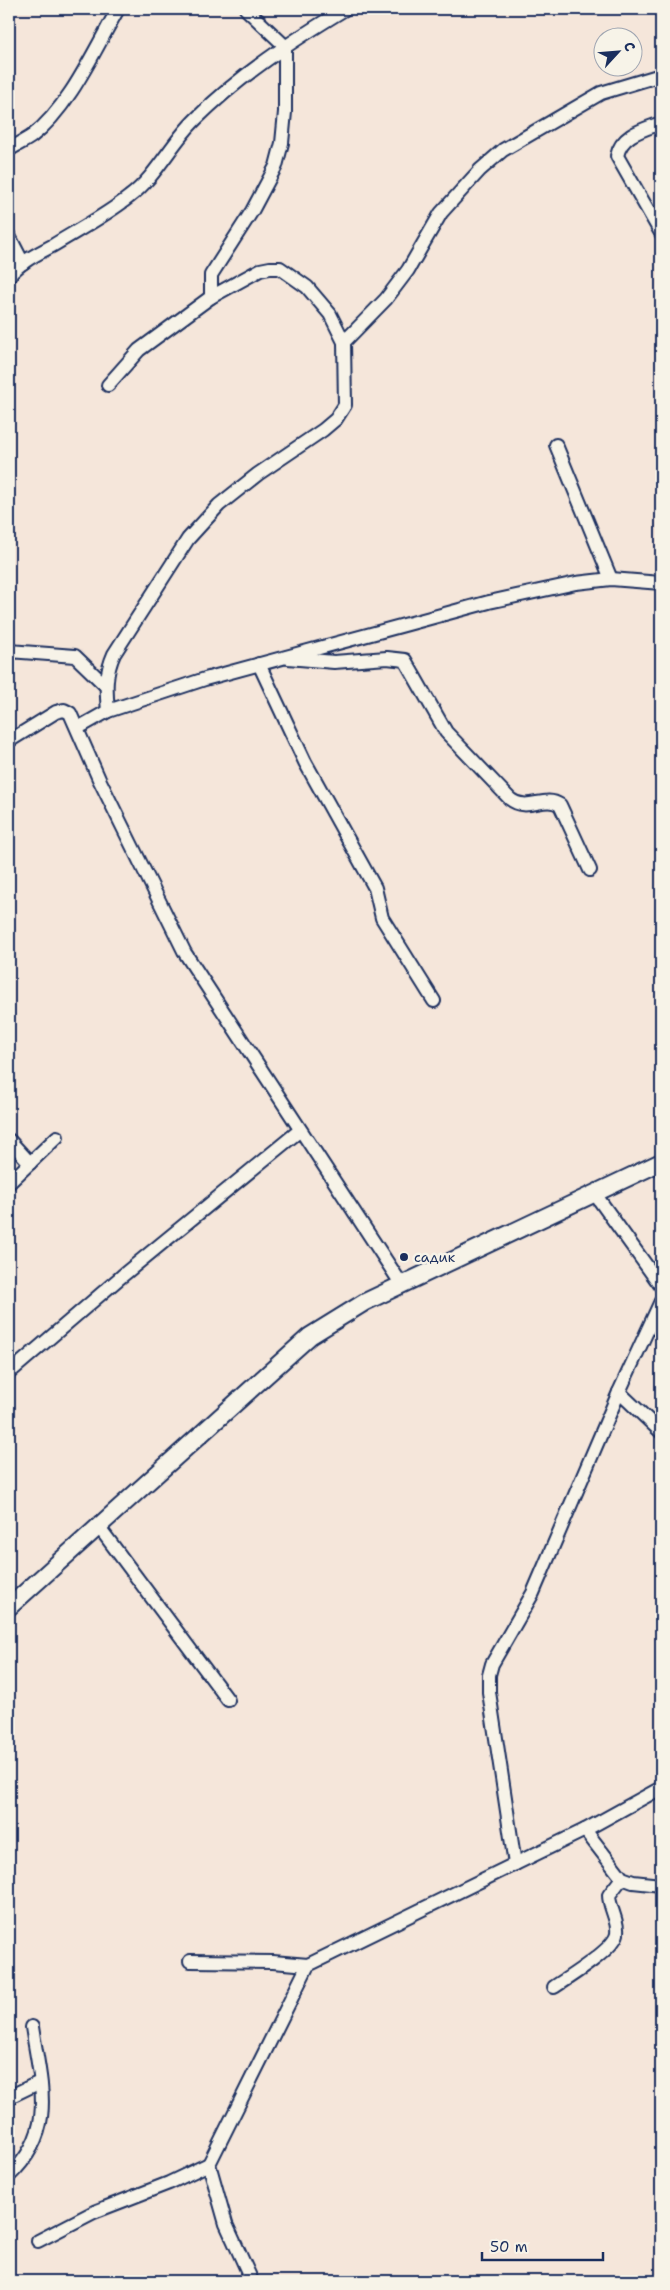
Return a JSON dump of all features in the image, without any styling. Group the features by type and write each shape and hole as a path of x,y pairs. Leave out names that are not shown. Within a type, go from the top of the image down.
{"street":[{"path":"9,150 32,136 48,121 62,103 118,9"},
{"path":"210,297 211,275 252,211 276,166 282,143 285,112 285,46 246,9"},
{"path":"9,276 23,263 130,197 144,184 194,120 233,86 285,46 345,9"},
{"path":"344,342 386,298 408,270 441,213 480,170 503,150 601,93 661,75"},
{"path":"661,123 628,138 619,146 617,156 661,233"},
{"path":"9,236 23,263"},
{"path":"108,385 139,350 210,297 260,270 280,268 307,287 330,314 344,342 345,405 336,419 324,430 258,474 219,506 188,539 114,654 108,669 105,685 108,711"},
{"path":"556,446 611,579"},
{"path":"78,728 108,711 205,679 489,602 576,583 611,579 661,583"},
{"path":"9,651 75,656 105,685"},
{"path":"278,658 334,662 387,658 405,660 446,732 510,799 521,806 548,801 560,805 590,870"},
{"path":"258,664 305,762 375,888 382,918 434,1001"},
{"path":"9,741 56,712 64,710 70,713 99,779 185,953 402,1285"},
{"path":"9,1373 122,1276 300,1131"},
{"path":"9,1183 57,1137"},
{"path":"9,1140 30,1163"},
{"path":"9,1607 310,1336 365,1302 661,1162"},
{"path":"595,1194 661,1286"},
{"path":"515,1864 489,1675 492,1664 534,1593 550,1550 661,1301"},
{"path":"619,1392 661,1432"},
{"path":"99,1527 228,1700"},
{"path":"190,1961 273,1962 308,1965 585,1830 661,1788"},
{"path":"585,1830 622,1878 647,1885 661,1885"},
{"path":"554,1987 613,1942 617,1931 609,1895 622,1878"},
{"path":"38,2241 94,2212 169,2183 209,2164 308,1965"},
{"path":"9,2176 30,2153 38,2135 42,2116 40,2082 32,2027"},
{"path":"9,2097 40,2082"},
{"path":"209,2164 226,2224 252,2281"}],"place":[{"name":"садик","path":"404,1257"}]}
